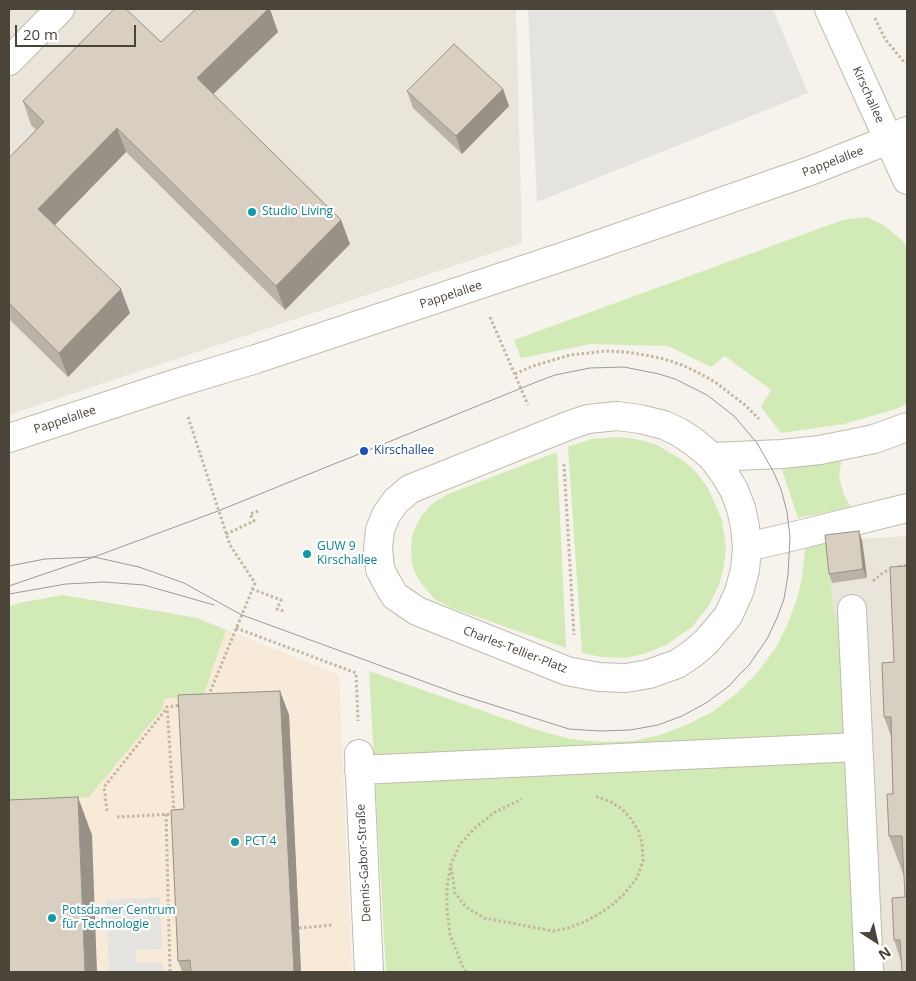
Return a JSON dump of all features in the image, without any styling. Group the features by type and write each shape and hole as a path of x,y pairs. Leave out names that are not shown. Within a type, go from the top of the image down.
{"street":[{"path":"9,60 60,9"},
{"name":"Kirschallee","path":"829,9 898,135 907,180"},
{"name":"Pappelallee","path":"9,438 266,356 572,254 810,171 898,135"},
{"name":"Charles-Tellier-Platz","path":"617,416 640,419 664,425 679,432 712,457 734,490 741,508 747,546 742,582 728,616 706,642 677,664 650,674 626,678 599,677 568,671 417,611 395,596 380,569 378,548 380,530 386,515 396,501 410,488 570,424 588,419 617,416"},
{"path":"712,457 782,454 820,450 874,439 907,427"},
{"path":"747,546 790,538 907,508"},
{"path":"852,609 869,972"},
{"path":"359,762 858,747"},
{"name":"Dennis-Gabor-Straße","path":"359,762 369,972"}],"path":[{"path":"874,16 885,39 904,62 907,63"},
{"path":"504,347 530,408 538,404 563,449 575,650 568,671"},
{"path":"515,374 551,360 588,352 626,352 664,359 699,373 715,382 746,405 771,433 782,454"},
{"path":"177,383 230,545 255,583 207,701"},
{"path":"226,534 254,521 250,514 258,511"},
{"path":"252,589 281,600 277,609 284,611"},
{"path":"236,628 356,673 359,762"},
{"path":"107,811 104,787 167,707 187,704"},
{"path":"167,707 174,814"},
{"path":"451,864 455,894 466,906 484,918 553,931 584,922 611,906 624,894 637,878 643,861 642,843 638,830 631,819 622,809 611,802 590,794"},
{"path":"466,972 450,934 447,911 447,887 451,864 460,844 476,827 496,812 526,798"},
{"path":"166,814 170,972"},
{"path":"117,817 183,814"}],"shaded area":[{"path":"9,9 516,9 522,243 9,415"},
{"path":"528,9 773,9 808,93 537,202"},
{"path":"907,536 907,972 858,972 834,615 827,541"},
{"name":"Potsdamer Centrum für Technologie","path":"63,595 197,618 339,675 352,972 9,972 9,606"},
{"path":"160,897 162,949 136,950 136,963 163,963 163,972 109,972 106,900"}],"green space":[{"path":"867,217 885,226 904,242 907,251 907,404 896,409 844,424 781,433 761,407 771,390 725,356 711,367 668,346 591,344 521,358 514,340 843,220"},
{"path":"617,437 655,444 681,459 696,472 708,488 722,520 726,547 719,585 709,605 692,627 666,645 644,654 625,658 602,657 582,653 568,447 592,439"},
{"path":"557,452 566,648 452,608 434,599 415,573 411,548 412,536 416,526 422,515 433,503 448,494"},
{"path":"842,456 839,476 844,495 851,507 798,518 782,470"},
{"path":"827,541 834,614 840,617 858,972 386,972 369,671 540,731 571,739 600,742 632,741 660,735 712,712 736,694 758,672 777,646 788,623 802,578 805,549"},
{"path":"63,595 197,618 226,630 204,694 164,699 163,708 89,797 9,801 9,606"}],"building":[{"name":"Studio Living","path":"114,9 126,9 161,42 196,9 268,9 197,78 341,220 276,286 117,128 38,209 121,289 59,353 9,303 9,158 44,122 23,101"},
{"path":"454,44 503,89 456,136 407,91"},
{"path":"859,531 863,569 829,574 825,535"},
{"path":"907,566 907,972 902,972 900,940 894,940 892,898 905,897 902,836 889,836 887,794 893,794 891,717 884,717 882,663 894,662 890,567"},
{"name":"PCT 4","path":"280,691 294,972 191,972 190,960 178,961 171,810 184,809 178,695"},
{"name":"Potsdamer Centrum für Technologie","path":"78,797 85,972 9,972 9,800"}],"tram line":[{"path":"9,566 45,559 94,557 139,567 184,583 242,615 458,694 569,729 630,730 658,725 682,716 706,703 729,686 749,665 767,639 784,599 788,575 790,537 787,512 781,489 773,471 757,443 734,416 707,395 675,379 624,367 590,368 555,375 539,381 218,511 94,557 9,586"},
{"path":"9,594 66,584 104,582 144,585 214,605"}],"place":[{"name":"Studio Living","path":"252,212"},
{"name":"Kirschallee","path":"364,451"},
{"name":"GUW 9 Kirschallee","path":"307,554"},
{"name":"PCT 4","path":"235,842"},
{"name":"Potsdamer Centrum für Technologie","path":"52,918"}]}
